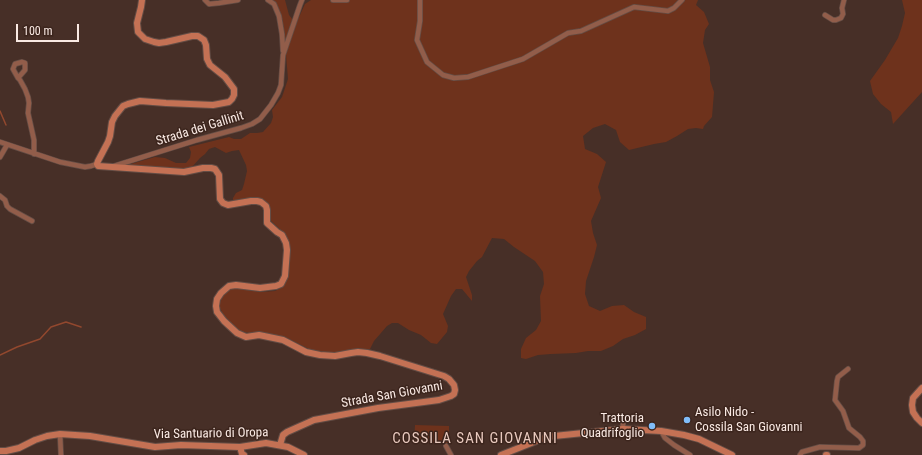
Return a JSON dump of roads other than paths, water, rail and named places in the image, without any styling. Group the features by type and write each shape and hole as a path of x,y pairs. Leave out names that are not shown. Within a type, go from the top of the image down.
{"street":[{"path":"0,142 60,162 85,167 91,166 97,164 108,142 112,122 123,106 140,101 213,105 232,100 234,89 225,77 210,65 207,59 204,40 198,36 159,43 144,39 138,32 137,23 142,7 142,0"},
{"path":"205,0 209,4 238,0"},
{"path":"268,0 274,4 279,16 283,55"},
{"name":"Strada dei Gallinit","path":"113,166 241,128 260,119 271,105 281,85 283,55 302,0"},
{"path":"333,0 346,0"},
{"path":"420,0 420,21 417,40 427,62 443,75 454,78 468,77 523,59 568,33 581,31 634,7 668,11 674,8 682,0"},
{"path":"825,15 832,20 841,18 843,14 842,8 844,0"},
{"path":"18,78 28,97 28,113 34,140 34,154"},
{"path":"0,157 7,144"},
{"name":"Strada San Giovanni","path":"97,164 100,166 184,172 211,168 215,169 219,175 220,200 224,203 228,205 257,201 266,206 267,223 282,235 286,243 287,250 285,276 281,284 276,286 260,288 236,285 229,286 220,293 217,299 217,312 237,333 246,337 258,335 283,340 306,352 320,355 335,356 358,352 380,356 444,376 454,385 454,394 439,400 378,408 314,420 287,432 283,435 280,445"},
{"path":"0,196 5,200 10,209 32,221"},
{"path":"800,455 802,452 820,447 859,448 862,445 863,441 849,428 843,411 836,400 838,377 848,369"},
{"path":"922,388 913,398 912,405 913,412 922,422"},
{"path":"623,417 623,429"},
{"path":"501,455 544,438 623,429 684,435 699,439 732,455"},
{"path":"661,432 665,438 690,455"},
{"path":"60,434 61,455"},
{"name":"Via Santuario di Oropa","path":"0,451 19,448 35,440 60,434 90,436 154,447 240,447 266,443 288,447 304,455"},
{"path":"446,446 450,455"},
{"path":"240,447 242,454 244,455"}],"waterway":[{"path":"0,111 6,125"},
{"path":"0,355 40,339 51,327 66,322 81,327"}],"place":[{"name":"Asilo Nido - Cossila San Giovanni","path":"687,420"},
{"name":"Trattoria Quadrifoglio","path":"652,426"}],"district":[{"name":"COSSILA SAN GIOVANNI","path":"475,439"}]}
